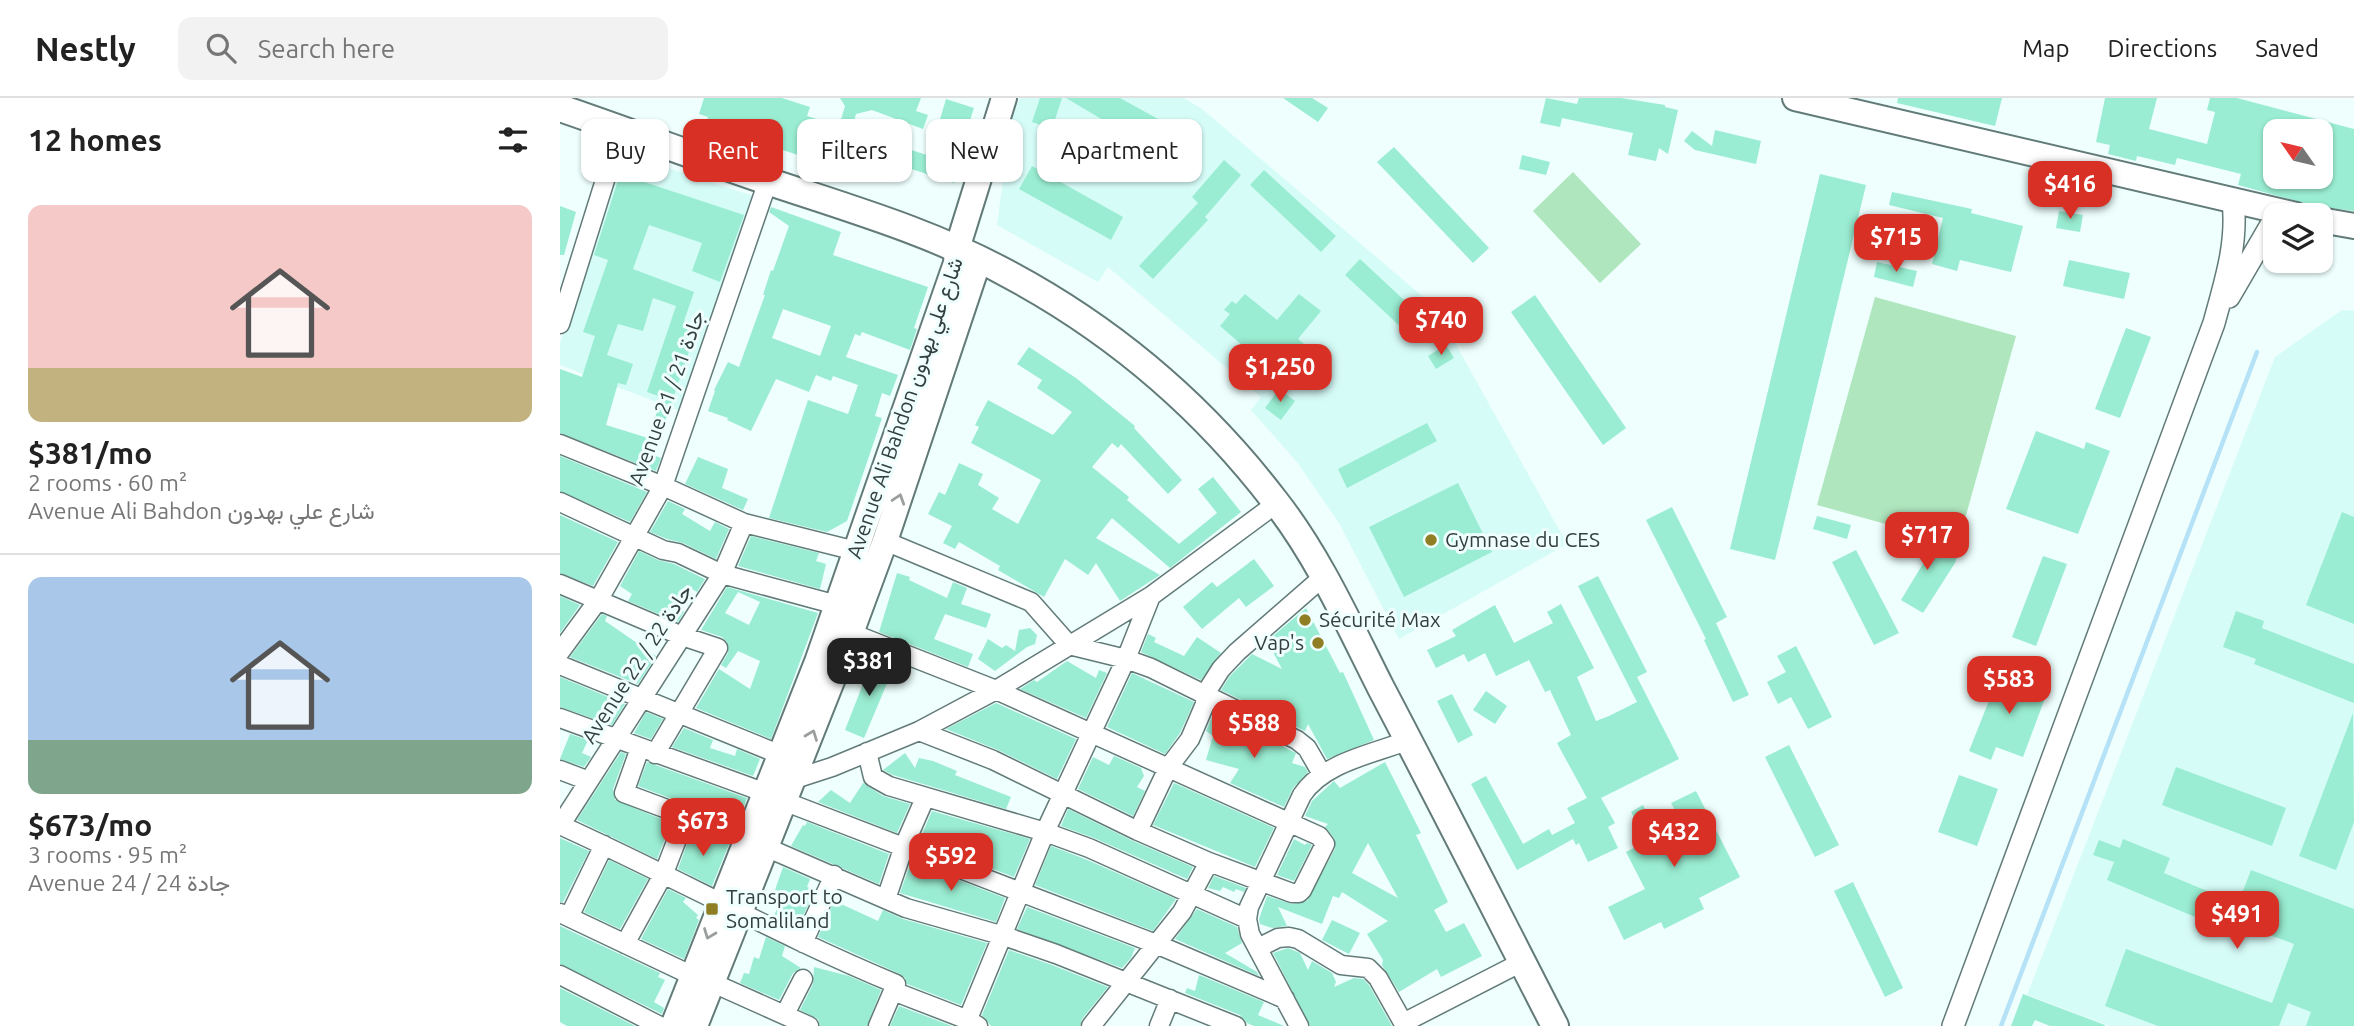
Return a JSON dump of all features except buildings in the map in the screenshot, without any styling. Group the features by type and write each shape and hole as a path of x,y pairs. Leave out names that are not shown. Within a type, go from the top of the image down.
{"main road":[{"path":"963,261 1004,98"},
{"path":"1795,98 2263,210"},
{"path":"560,108 582,119"},
{"path":"560,124 581,129"},
{"path":"669,155 766,188 891,221 963,261 1028,285 1130,352 1174,389 1208,423 1272,507 1319,581 1516,965 1540,1026"},
{"path":"2333,222 2354,226"},
{"name":"Avenue Ali Bahdon شارع علي بهدون","path":"776,797 795,779 885,541 963,261"},
{"name":"Avenue Ali Bahdon شارع علي بهدون","path":"673,1026 703,979 776,797 781,755 963,261"},
{"path":"1516,965 1555,1026"},
{"name":"Avenue Ali Bahdon شارع علي بهدون","path":"695,1026 703,979"}],"street":[{"path":"560,324 565,294 603,182"},
{"name":"Avenue 21 / جادة 21","path":"560,652 599,600 663,486 766,188"},
{"path":"1952,1026 2214,323 2233,254 2233,201"},
{"path":"2214,323 2263,244"},
{"path":"560,444 744,523 856,551"},
{"path":"560,502 722,574 837,605"},
{"path":"795,779 832,767 919,731 996,690 1151,596 1272,507"},
{"name":"Avenue 22 / جادة 22","path":"560,825 722,574 744,523"},
{"path":"885,541 1031,602 1069,645 1126,659 1205,694 1297,740 1307,748 1322,774"},
{"path":"1138,831 1168,768 1190,739 1205,704 1205,694 1221,669 1319,581"},
{"path":"560,584 682,636 718,648 681,713 647,751 624,793 757,843 906,908 1003,936 1236,1026"},
{"path":"893,991 970,1024 1045,832 1126,659 1151,596"},
{"path":"851,632 996,690 1319,836 1325,844 1299,893 1293,894 1209,862 1138,831 993,760 919,731"},
{"path":"560,665 781,755"},
{"path":"560,718 776,797 1156,944 1287,1002"},
{"path":"1299,1026 1250,934 1247,919 1249,907 1310,784 1322,774 1403,742"},
{"path":"867,752 873,777 889,786 1045,832 1132,866 1192,896 1247,919"},
{"path":"560,770 589,780"},
{"path":"886,899 904,846 925,797"},
{"path":"625,944 664,873 686,816"},
{"path":"560,825 664,873 803,943 897,984 878,1026"},
{"path":"604,845 565,915 809,1026"},
{"path":"1091,1026 1192,896 1209,862"},
{"path":"803,943 834,875"},
{"path":"1258,947 1278,938 1289,937 1298,939 1341,965 1368,968 1378,978 1404,1025 1516,965"},
{"path":"560,975 660,1026"},
{"path":"785,1014 803,979"},
{"path":"1159,1026 1170,999"},
{"path":"1280,1026 1287,1002"}],"shaded area":[{"path":"1020,98 1184,98 1202,109 1435,307 1567,544 1399,639 1339,523 1297,462 1251,410 1261,397 1108,267 1098,282 997,225 1003,182 1023,182 1023,119 1011,119"},
{"path":"669,168 683,173 683,182 711,182 753,196 680,411 560,365 560,343 613,182 669,182"},
{"path":"2342,310 2354,311 2354,1026 2110,1026 2027,995 2275,357"}],"green space":[{"path":"1573,172 1641,244 1600,283 1533,211"},
{"path":"1875,297 2016,336 1958,544 1817,505"}],"waterway":[{"path":"2001,1026 2257,352"}],"place":[{"name":"Gymnase du CES","path":"1431,540"},
{"name":"Sécurité Max","path":"1305,620"},
{"name":"Vap's","path":"1318,643"},
{"name":"Transport to Somaliland","path":"712,909"}]}
